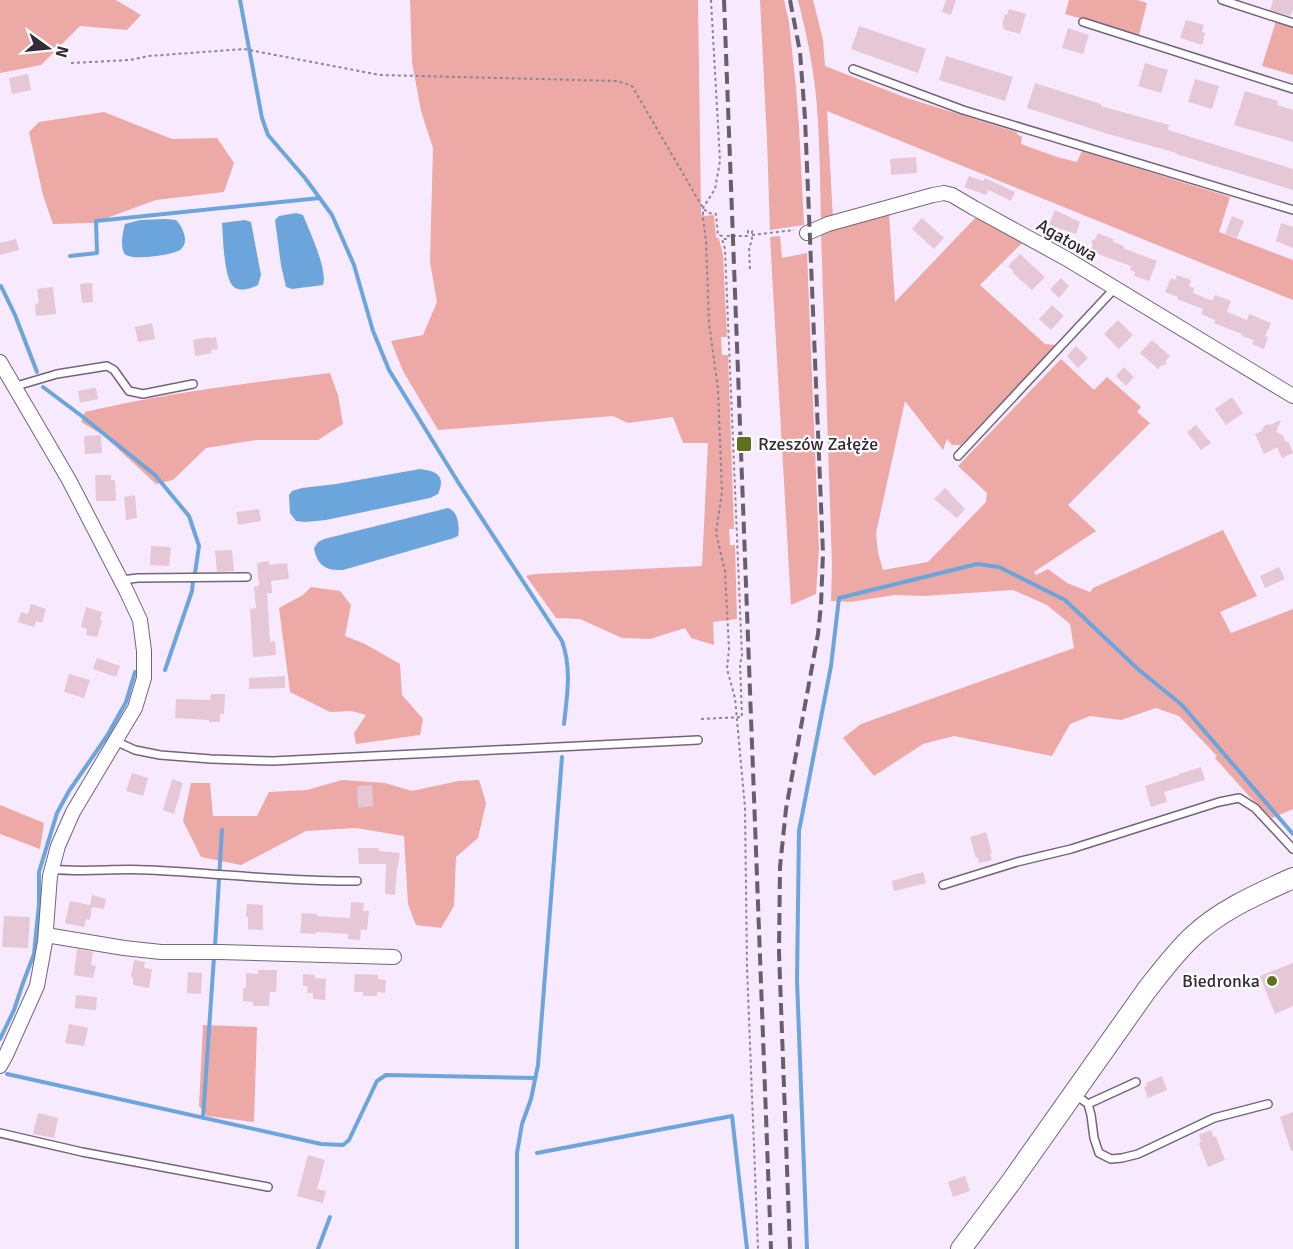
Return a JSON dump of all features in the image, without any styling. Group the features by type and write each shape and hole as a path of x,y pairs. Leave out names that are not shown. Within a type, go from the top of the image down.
{"street":[{"name":"Agatowa","path":"807,233 828,224 944,193 952,195 1067,259 1293,396"},
{"path":"0,362 69,480 121,580 140,620 144,651 144,678 135,708 73,812 58,846 50,876 46,934 37,986 0,1066"},
{"path":"962,1249 1081,1099 1146,991 1168,962 1193,936 1215,919 1237,905 1293,878"},
{"path":"46,934 161,952 394,957"}],"lane":[{"path":"1222,0 1293,23"},
{"path":"1083,22 1293,89"},
{"path":"853,69 963,110 1293,210"},
{"path":"958,456 1115,288"},
{"path":"14,387 57,374 107,366 114,370 129,391 143,394 193,384"},
{"path":"121,580 247,577"},
{"path":"115,741 135,750 159,755 273,761 698,740"},
{"path":"943,885 1017,862 1071,849 1219,802 1239,798 1255,808 1293,849"},
{"path":"52,869 147,870 319,882 357,881"},
{"path":"1136,1082 1081,1099 1091,1115 1094,1138 1099,1152 1111,1159 1138,1154 1214,1118 1268,1104"},
{"path":"0,1133 82,1152 268,1187"}],"path":[{"path":"711,0 720,160 715,189 703,208 703,218 709,323 718,389 722,492 716,533 725,571 729,649 727,669 735,698 745,808 747,967 758,1249"},
{"path":"71,63 244,49 380,75 618,81 632,86 703,208 708,213 716,214 718,235 722,236 725,249 742,657 740,663 742,717 701,719"},
{"path":"752,235 804,229 807,233"},
{"path":"722,239 726,239 726,236 748,236 748,231 752,231 752,241 749,247 750,271"}],"shaded area":[{"path":"0,0 116,0 141,15 127,30 80,26 41,65 0,73"},
{"path":"410,0 698,0 701,214 714,215 716,237 719,239 723,255 727,337 721,337 722,355 728,355 734,529 729,529 730,545 735,545 737,619 713,622 714,645 691,638 685,628 650,639 622,638 580,619 556,618 526,576 702,566 708,443 683,443 673,417 628,423 613,416 438,430 403,371 391,341 423,335 437,302 430,262 433,148 421,111 412,62"},
{"path":"760,0 784,0 789,22 799,126 804,225 770,230 767,139"},
{"path":"798,0 813,0 823,40 825,66 904,97 1016,132 1022,137 1021,144 1057,157 1077,162 1082,151 1230,197 1219,232 1293,260 1293,300 827,111 833,219 821,223 816,93"},
{"path":"1069,0 1137,0 1147,3 1139,35 1065,14"},
{"path":"1276,21 1293,27 1293,75 1262,66"},
{"path":"104,112 172,139 217,138 234,163 224,192 156,200 93,223 53,224 43,195 29,132 39,122"},
{"path":"889,214 895,302 977,216 1023,242 980,285 1045,344 1057,345 961,445 952,445 947,439 943,450 905,401 876,533 883,570 928,562 986,502 987,493 958,466 1061,359 1094,390 1107,377 1141,407 1137,412 1150,423 1068,505 1096,531 1034,572 1036,575 1048,569 1067,583 1090,592 1093,588 1223,530 1257,596 1220,612 1231,633 1293,609 1293,809 1272,818 1249,796 1215,758 1217,756 1179,716 1156,708 1121,720 1090,716 1070,724 1052,756 954,736 923,744 874,776 843,738 861,724 1074,648 1070,624 1047,605 1013,590 924,596 895,595 850,602 831,601 832,565 821,232"},
{"path":"780,236 782,258 807,253 819,549 816,594 791,605 770,237"},
{"path":"330,373 338,395 343,424 318,440 256,440 206,448 173,480 156,484 103,435 81,422 85,412 115,405 207,389"},
{"path":"311,587 340,591 351,605 345,636 365,644 400,664 402,695 423,719 420,735 356,744 354,733 366,715 352,711 330,712 290,692 279,608 303,595"},
{"path":"342,780 385,783 412,791 458,781 479,780 486,803 478,838 456,857 454,906 441,928 416,925 408,904 404,836 356,828 306,831 241,865 201,857 183,821 191,783 210,783 213,816 257,816 269,792 307,790"},
{"path":"0,805 44,823 40,849 0,834"},
{"path":"203,1025 257,1027 254,1122 207,1116 199,1106"}],"water":[{"path":"296,213 303,215 317,250 323,270 323,285 292,289 286,287 275,220 279,216"},
{"path":"140,220 176,220 183,231 185,243 180,250 160,256 142,257 128,256 124,253 122,242 125,224"},
{"path":"245,220 251,222 261,275 258,285 241,290 232,285 227,273 222,223"},
{"path":"420,469 431,471 438,476 441,483 438,494 430,498 326,520 296,521 290,513 289,495 292,491"},
{"path":"448,508 454,512 459,528 458,536 454,538 343,570 332,570 324,566 315,554 314,548 324,539"}],"building":[{"path":"946,0 956,0 951,15 942,12"},
{"path":"1273,0 1293,0 1290,16 1270,10"},
{"path":"1009,9 1026,14 1020,34 1003,29 1005,14 1007,15"},
{"path":"1186,20 1204,25 1202,45 1180,38"},
{"path":"859,26 926,49 918,73 851,49"},
{"path":"1068,28 1089,35 1083,54 1062,48"},
{"path":"946,56 1013,77 1005,101 939,80"},
{"path":"1145,63 1168,70 1161,93 1138,86"},
{"path":"28,74 31,90 12,94 9,78"},
{"path":"1195,79 1219,86 1212,109 1188,102"},
{"path":"1035,83 1101,104 1101,106 1169,125 1168,130 1293,169 1293,190 1027,108"},
{"path":"1245,91 1278,101 1277,105 1293,110 1293,142 1234,125"},
{"path":"916,157 917,173 891,175 890,159"},
{"path":"969,176 983,181 985,178 1015,192 1011,201 989,190 986,195 964,187"},
{"path":"1055,210 1080,222 1076,234 1049,225"},
{"path":"1232,216 1244,221 1237,238 1225,234"},
{"path":"922,218 944,238 934,249 912,229"},
{"path":"1281,223 1293,227 1293,248 1276,241"},
{"path":"1098,233 1113,239 1113,242 1124,246 1123,248 1157,261 1149,281 1134,276 1135,272 1130,270 1131,266 1090,251 1093,245 1091,241"},
{"path":"16,239 19,250 0,255 0,243"},
{"path":"1020,254 1045,277 1032,290 1008,266"},
{"path":"1177,275 1191,280 1189,286 1194,288 1193,293 1210,300 1213,300 1215,295 1231,301 1227,312 1247,320 1249,314 1271,323 1265,336 1268,337 1264,349 1252,344 1254,340 1214,323 1215,320 1201,314 1203,309 1165,292 1171,278 1175,280"},
{"path":"1061,278 1069,286 1059,298 1050,289"},
{"path":"92,283 93,302 82,303 80,284"},
{"path":"53,287 56,314 36,316 35,304 39,303 37,289"},
{"path":"1052,305 1064,316 1051,330 1039,319"},
{"path":"1118,320 1133,335 1119,349 1104,334"},
{"path":"152,323 155,339 138,342 135,327"},
{"path":"216,337 218,349 211,350 212,353 195,356 193,340"},
{"path":"1152,340 1170,356 1166,360 1166,365 1158,369 1140,353"},
{"path":"1076,346 1088,358 1078,368 1067,356"},
{"path":"1124,367 1134,377 1126,386 1116,376"},
{"path":"96,388 98,399 80,403 78,391"},
{"path":"1232,397 1243,413 1226,425 1215,409"},
{"path":"1281,420 1276,432 1282,435 1286,442 1288,441 1293,453 1282,458 1277,447 1264,454 1255,434 1262,431 1264,426"},
{"path":"1196,425 1211,443 1201,450 1187,432"},
{"path":"101,435 102,453 85,454 84,436"},
{"path":"95,475 111,475 111,480 115,480 116,501 96,501"},
{"path":"945,488 965,509 957,518 934,499"},
{"path":"135,495 137,518 126,520 124,497"},
{"path":"259,509 261,521 238,525 236,512"},
{"path":"151,546 171,547 169,566 150,565"},
{"path":"232,550 234,571 217,572 215,551"},
{"path":"269,561 269,565 287,563 289,579 271,581 272,593 267,593 270,642 275,641 276,655 253,657 250,609 256,608 254,587 259,586 257,563"},
{"path":"1279,567 1285,579 1265,588 1260,576"},
{"path":"31,604 46,609 42,623 36,621 34,627 18,622 21,612 28,614"},
{"path":"86,607 102,612 97,637 86,635 87,629 81,627"},
{"path":"97,658 120,666 116,677 93,669"},
{"path":"69,674 90,680 84,698 64,692"},
{"path":"285,676 285,688 249,689 249,678"},
{"path":"211,694 225,694 224,714 220,714 220,722 175,718 176,699 210,700"},
{"path":"1201,767 1205,780 1164,792 1167,802 1151,807 1145,786"},
{"path":"132,773 148,778 143,796 126,791"},
{"path":"172,779 183,783 174,814 163,810"},
{"path":"372,785 373,806 358,808 357,786"},
{"path":"986,832 992,860 979,863 970,837"},
{"path":"358,848 379,848 379,851 400,853 395,895 385,894 386,864 359,864"},
{"path":"923,872 926,883 894,891 892,881"},
{"path":"92,895 106,899 104,909 92,907 90,920 86,919 84,927 65,923 70,901 90,905"},
{"path":"351,902 364,903 363,911 369,911 367,930 361,929 360,940 348,939 348,934 300,933 302,913 350,918"},
{"path":"247,904 263,905 263,930 248,929"},
{"path":"4,916 30,917 28,948 2,947"},
{"path":"77,949 93,952 91,965 96,966 93,978 74,975"},
{"path":"134,960 145,962 144,968 152,969 149,988 133,985 131,977"},
{"path":"1293,963 1293,1006 1275,1014 1260,976"},
{"path":"258,970 277,970 276,992 270,992 269,1006 253,1006 253,1002 243,1001 246,973 258,974"},
{"path":"188,972 202,973 201,994 187,993"},
{"path":"303,974 326,979 325,1000 313,999 313,993 307,993 308,986 303,986"},
{"path":"355,974 378,975 378,979 386,980 385,993 377,992 377,996 363,996 363,992 354,992"},
{"path":"76,995 97,997 96,1010 75,1008"},
{"path":"69,1024 88,1028 84,1046 65,1043"},
{"path":"1162,1076 1167,1090 1148,1098 1144,1087 1147,1086 1146,1083"},
{"path":"1293,1112 1293,1151 1291,1151 1280,1117"},
{"path":"38,1113 58,1118 54,1138 33,1134"},
{"path":"1211,1130 1225,1160 1208,1167 1199,1144 1201,1141 1199,1135"},
{"path":"308,1155 325,1160 317,1189 326,1191 323,1203 297,1196"},
{"path":"965,1176 970,1191 953,1197 948,1182"}],"waterway":[{"path":"240,0 262,118 268,135 305,178 332,215 354,265 373,331 389,370 458,482 562,641 568,672 564,724"},
{"path":"70,256 97,253 96,221 320,198"},
{"path":"1,286 37,372"},
{"path":"43,387 155,475 189,516 199,546 195,573"},
{"path":"807,1249 797,980 799,831 831,666 839,598 977,564 999,567 1065,600 1139,670 1182,705 1293,834"},
{"path":"165,670 192,591 193,581"},
{"path":"0,1039 14,1010 34,954 39,904 39,872 57,813 69,791 107,736 126,702 135,672"},
{"path":"517,1249 517,1153 522,1124 531,1099 538,1065 562,757"},
{"path":"215,946 222,830"},
{"path":"203,1118 214,957"},
{"path":"7,1074 321,1144 343,1145 349,1140 377,1081 386,1075 535,1078"},
{"path":"537,1153 732,1116 747,1249"},
{"path":"318,1249 330,1217"}],"railway":[{"path":"724,0 771,1249"},
{"path":"790,0 800,52 805,118 823,553 818,634 786,809 780,867 779,952 790,1249"}],"place":[{"name":"Rzeszów Załęże","path":"744,444"},
{"name":"Biedronka","path":"1272,981"}]}
